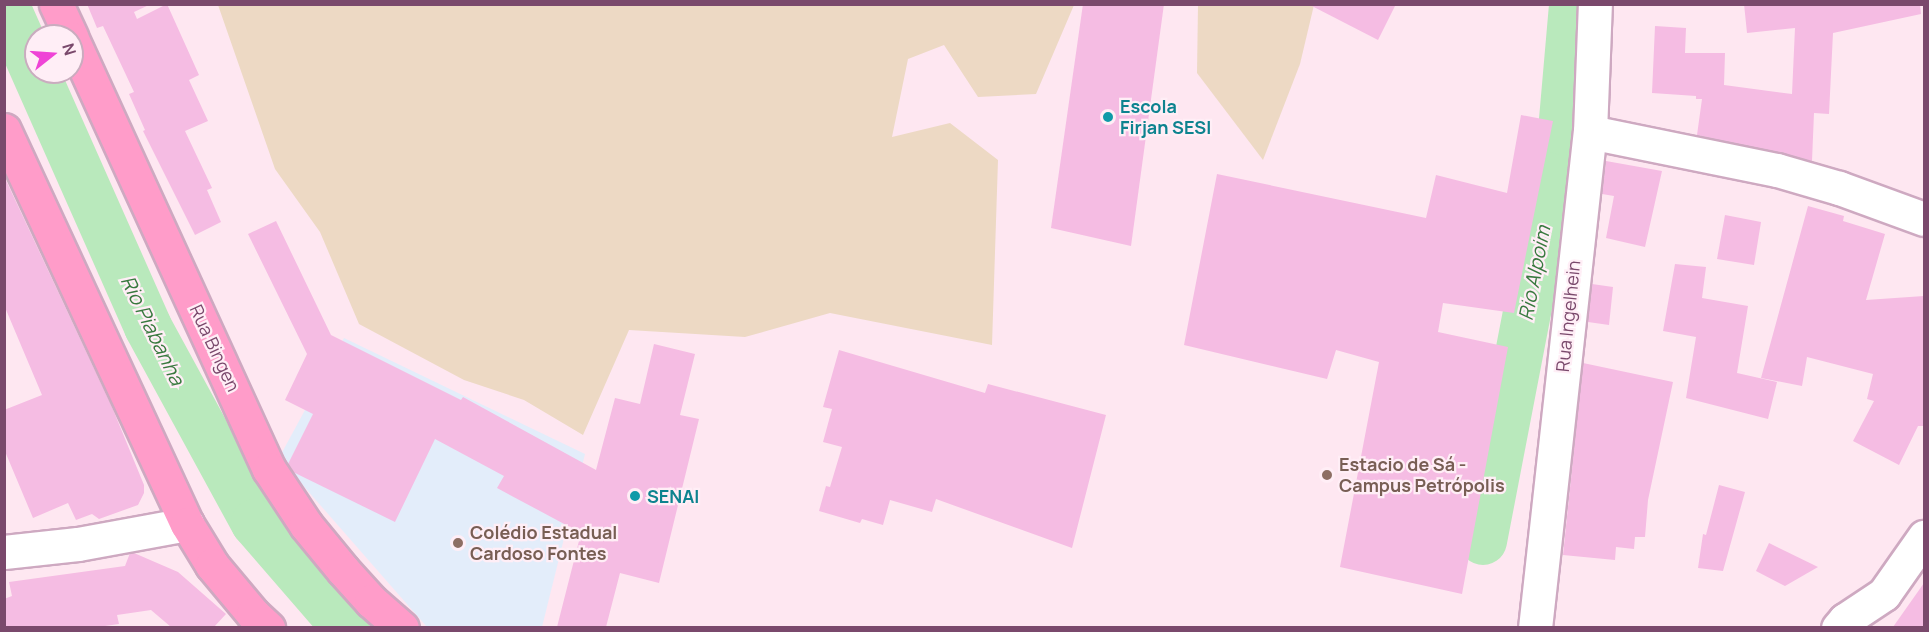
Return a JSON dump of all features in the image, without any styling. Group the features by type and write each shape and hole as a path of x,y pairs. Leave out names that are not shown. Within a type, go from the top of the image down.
{"main road":[{"name":"Rua Bingen","path":"56,4 65,24"},
{"name":"Rua Bingen","path":"84,66 269,469 306,525 343,570 370,601 402,627"},
{"path":"4,130 187,524 212,565 253,614 268,627"}],"street":[{"name":"Rua Ingelhein","path":"1535,627 1590,132 1595,4"},
{"path":"1590,132 1777,170 1923,210"},
{"path":"4,552 78,544 187,524"},
{"path":"1838,627 1884,594 1924,537"}],"shaded area":[{"path":"218,4 1074,5 1036,94 978,97 944,45 908,59 892,137 950,123 998,160 992,345 830,313 745,337 629,330 583,435 524,400 464,380 359,324 320,232 275,169"},
{"path":"1198,5 1314,5 1300,64 1263,160 1197,73"},
{"name":"Colédio Estadual Cardoso Fontes","path":"344,338 585,454 542,627 427,627 279,458"}],"building":[{"path":"87,4 151,4 134,12 137,19 167,4 199,75 189,80 208,121 185,131 212,188 207,190 221,222 195,235 143,131 145,130 129,94 134,92 103,26 97,28"},
{"name":"Escola Firjan SESI","path":"1083,4 1164,4 1131,246 1051,228"},
{"path":"1308,4 1396,4 1378,40"},
{"path":"1744,4 1920,4 1921,14 1833,33 1829,114 1814,113 1812,161 1697,135 1702,99 1696,99 1696,96 1652,93 1655,26 1686,28 1685,53 1725,53 1724,85 1792,94 1795,28 1747,33"},
{"path":"1521,115 1553,121 1514,313 1443,303 1438,332 1508,347 1462,594 1340,567 1379,362 1336,350 1327,379 1184,345 1217,174 1426,218 1436,175 1507,193"},
{"path":"1606,161 1662,171 1645,247 1606,238 1614,196 1602,194"},
{"path":"4,176 112,407 144,485 144,493 138,505 99,519 92,514 76,520 68,503 33,518 4,449 4,410 42,395 4,305"},
{"path":"1808,206 1844,216 1843,221 1885,234 1866,300 1924,296 1924,426 1918,426 1899,465 1853,441 1874,401 1867,399 1873,374 1807,357 1802,386 1761,378"},
{"path":"1725,215 1761,222 1754,265 1717,259"},
{"path":"276,221 331,335 461,400 463,397 596,470 615,398 640,404 654,344 695,354 680,415 699,419 659,583 620,573 606,627 557,627 581,533 497,488 504,476 435,439 395,522 293,472 288,464 313,414 285,400 307,354 248,234"},
{"path":"1675,264 1706,267 1702,298 1748,306 1737,373 1777,382 1768,419 1686,398 1696,337 1663,331"},
{"path":"1592,284 1613,287 1609,325 1588,322"},
{"path":"839,350 985,393 988,384 1106,415 1072,548 936,499 932,512 890,500 883,525 862,519 860,523 819,511 826,486 830,487 842,447 823,442 832,409 823,407"},
{"path":"1583,363 1673,382 1648,500 1645,537 1635,537 1634,549 1616,547 1615,560 1563,555"},
{"path":"1719,485 1745,492 1723,571 1698,568 1703,534 1706,535"},
{"path":"1769,543 1818,567 1785,586 1756,571"},
{"path":"130,553 178,572 226,614 214,627 171,627 151,610 117,615 119,624 98,627 4,627 4,599 12,596 9,582 125,566"},
{"path":"1924,583 1924,627 1893,627"}],"waterway":[{"name":"Rio Piabanha","path":"5,4 148,327 255,523 346,628"},
{"name":"Rio Alpoim","path":"1483,541 1562,131 1573,4"}],"place":[{"name":"Escola Firjan SESI","path":"1108,117"},
{"name":"Estacio de Sá - Campus Petrópolis","path":"1327,475"},
{"name":"SENAI","path":"635,496"},
{"name":"Colédio Estadual Cardoso Fontes","path":"458,543"}]}
